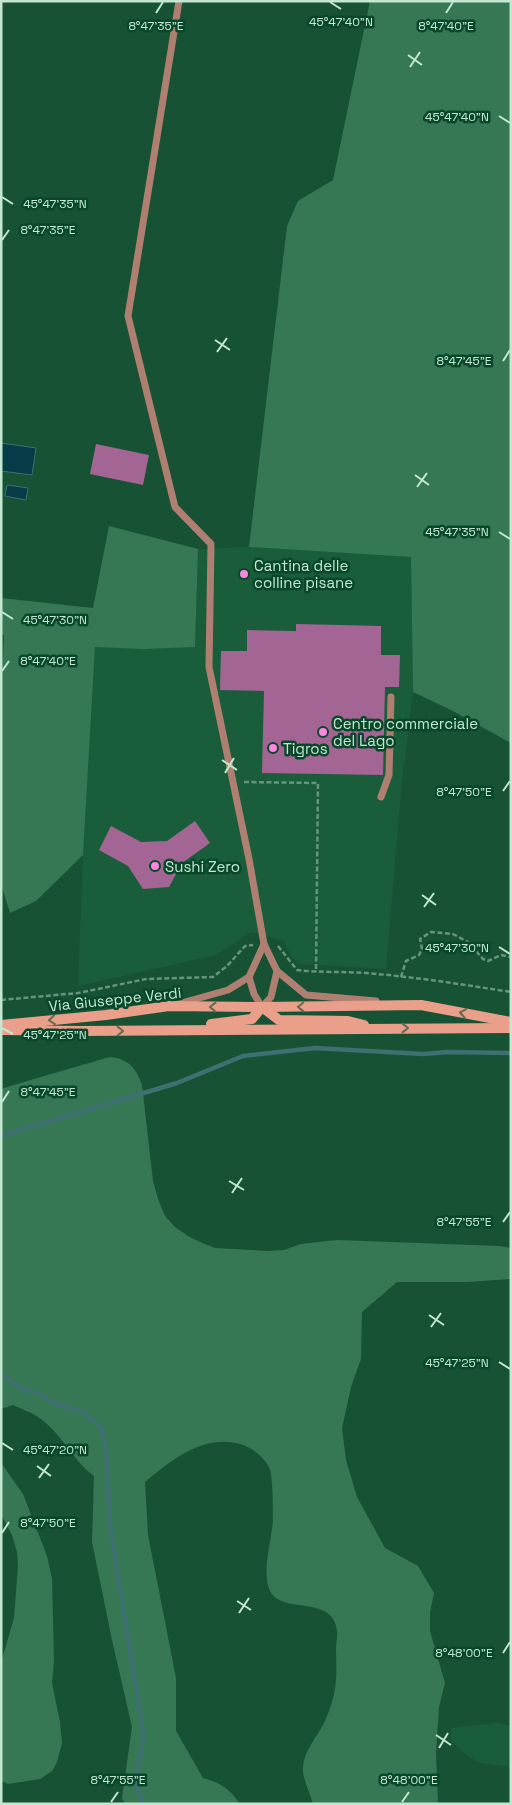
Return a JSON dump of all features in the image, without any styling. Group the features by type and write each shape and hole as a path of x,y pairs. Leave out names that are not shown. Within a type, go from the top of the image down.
{"main road":[{"name":"Via Giuseppe Verdi","path":"1,1025 106,1015 169,1006 421,1005 511,1022"},
{"name":"Via Giuseppe Verdi","path":"262,1007 280,1020 348,1021 375,1028"},
{"name":"Via Giuseppe Verdi","path":"165,1030 252,1019 262,1007"},
{"name":"Via Giuseppe Verdi","path":"1,1030 511,1028"}],"lane":[{"path":"179,1 128,316 175,507 211,544 209,668 249,859 264,944 277,970 306,995 421,1005"},
{"path":"381,797 389,776 391,697"},
{"path":"169,1006 228,990 249,977 264,944"},
{"path":"249,977 254,994 262,1007 271,997 277,970"}],"path":[{"path":"230,768 240,766 243,782 318,783 316,972"},
{"path":"401,977 406,961 418,956 422,949 420,939 431,932 453,934 468,942 483,960 488,961 502,955 511,957"},
{"path":"1,1000 78,993 146,979 213,977 227,966 245,946 264,944 278,946 296,970 375,974 511,992"}],"shaded area":[{"path":"370,1 511,1 511,743 453,711 413,692 411,557 249,547 287,226 298,201 333,180"},
{"path":"109,526 198,549 195,647 143,649 95,647 83,855 36,901 10,913 1,884 1,708 4,635 1,634 1,598 93,608"},
{"path":"249,547 411,557 413,692 401,792 386,969 299,964 291,956 284,941 251,932 217,955 78,986 83,855 95,647 195,647 198,549"},
{"path":"110,1057 117,1058 131,1065 142,1085 153,1181 165,1216 175,1227 200,1242 215,1248 267,1251 284,1250 301,1244 337,1240 511,1248 511,1279 467,1282 397,1282 362,1312 361,1359 351,1387 342,1428 346,1460 357,1497 385,1548 418,1566 434,1593 430,1612 430,1631 445,1683 439,1707 436,1753 438,1804 313,1804 305,1781 303,1767 306,1755 324,1723 334,1695 337,1630 333,1619 326,1612 317,1608 285,1602 276,1598 270,1591 267,1565 273,1519 273,1492 269,1467 260,1456 244,1445 226,1442 213,1443 189,1451 166,1465 145,1482 148,1535 176,1678 176,1731 203,1778 224,1787 240,1804 125,1804 122,1798 132,1727 92,1542 94,1476 79,1462 53,1430 38,1417 13,1405 1,1409 1,1089"},
{"path":"1,1463 23,1494 47,1556 52,1579 54,1661 52,1683 62,1743 57,1762 52,1771 40,1779 8,1784 1,1781 1,1663 14,1618 18,1566 17,1552 12,1535 1,1514"},
{"path":"498,1723 511,1726 511,1767 480,1763 462,1752 451,1740 451,1728"}],"water":[{"path":"1,443 36,448 32,475 1,471"},
{"path":"7,485 28,488 26,500 5,496"}],"building":[{"path":"96,444 149,455 143,485 90,474"},
{"name":"Centro commerciale del Lago","path":"296,624 381,626 381,655 400,655 399,687 385,687 383,775 262,773 264,691 220,690 221,651 247,651 247,630 296,631"},
{"path":"195,821 210,843 182,863 169,887 143,889 128,866 99,850 111,826 141,842 167,841"}],"waterway":[{"path":"1,1136 177,1083 243,1056 315,1048 423,1054 448,1052 511,1053"},
{"path":"1,1374 22,1389 35,1392 56,1404 83,1412 102,1429 106,1449 110,1526 144,1737 135,1780 143,1804"}],"place":[{"name":"Cantina delle colline pisane","path":"244,574"},
{"name":"Centro commerciale del Lago","path":"323,732"},
{"name":"Tigros","path":"273,748"},
{"name":"Sushi Zero","path":"155,866"}]}
